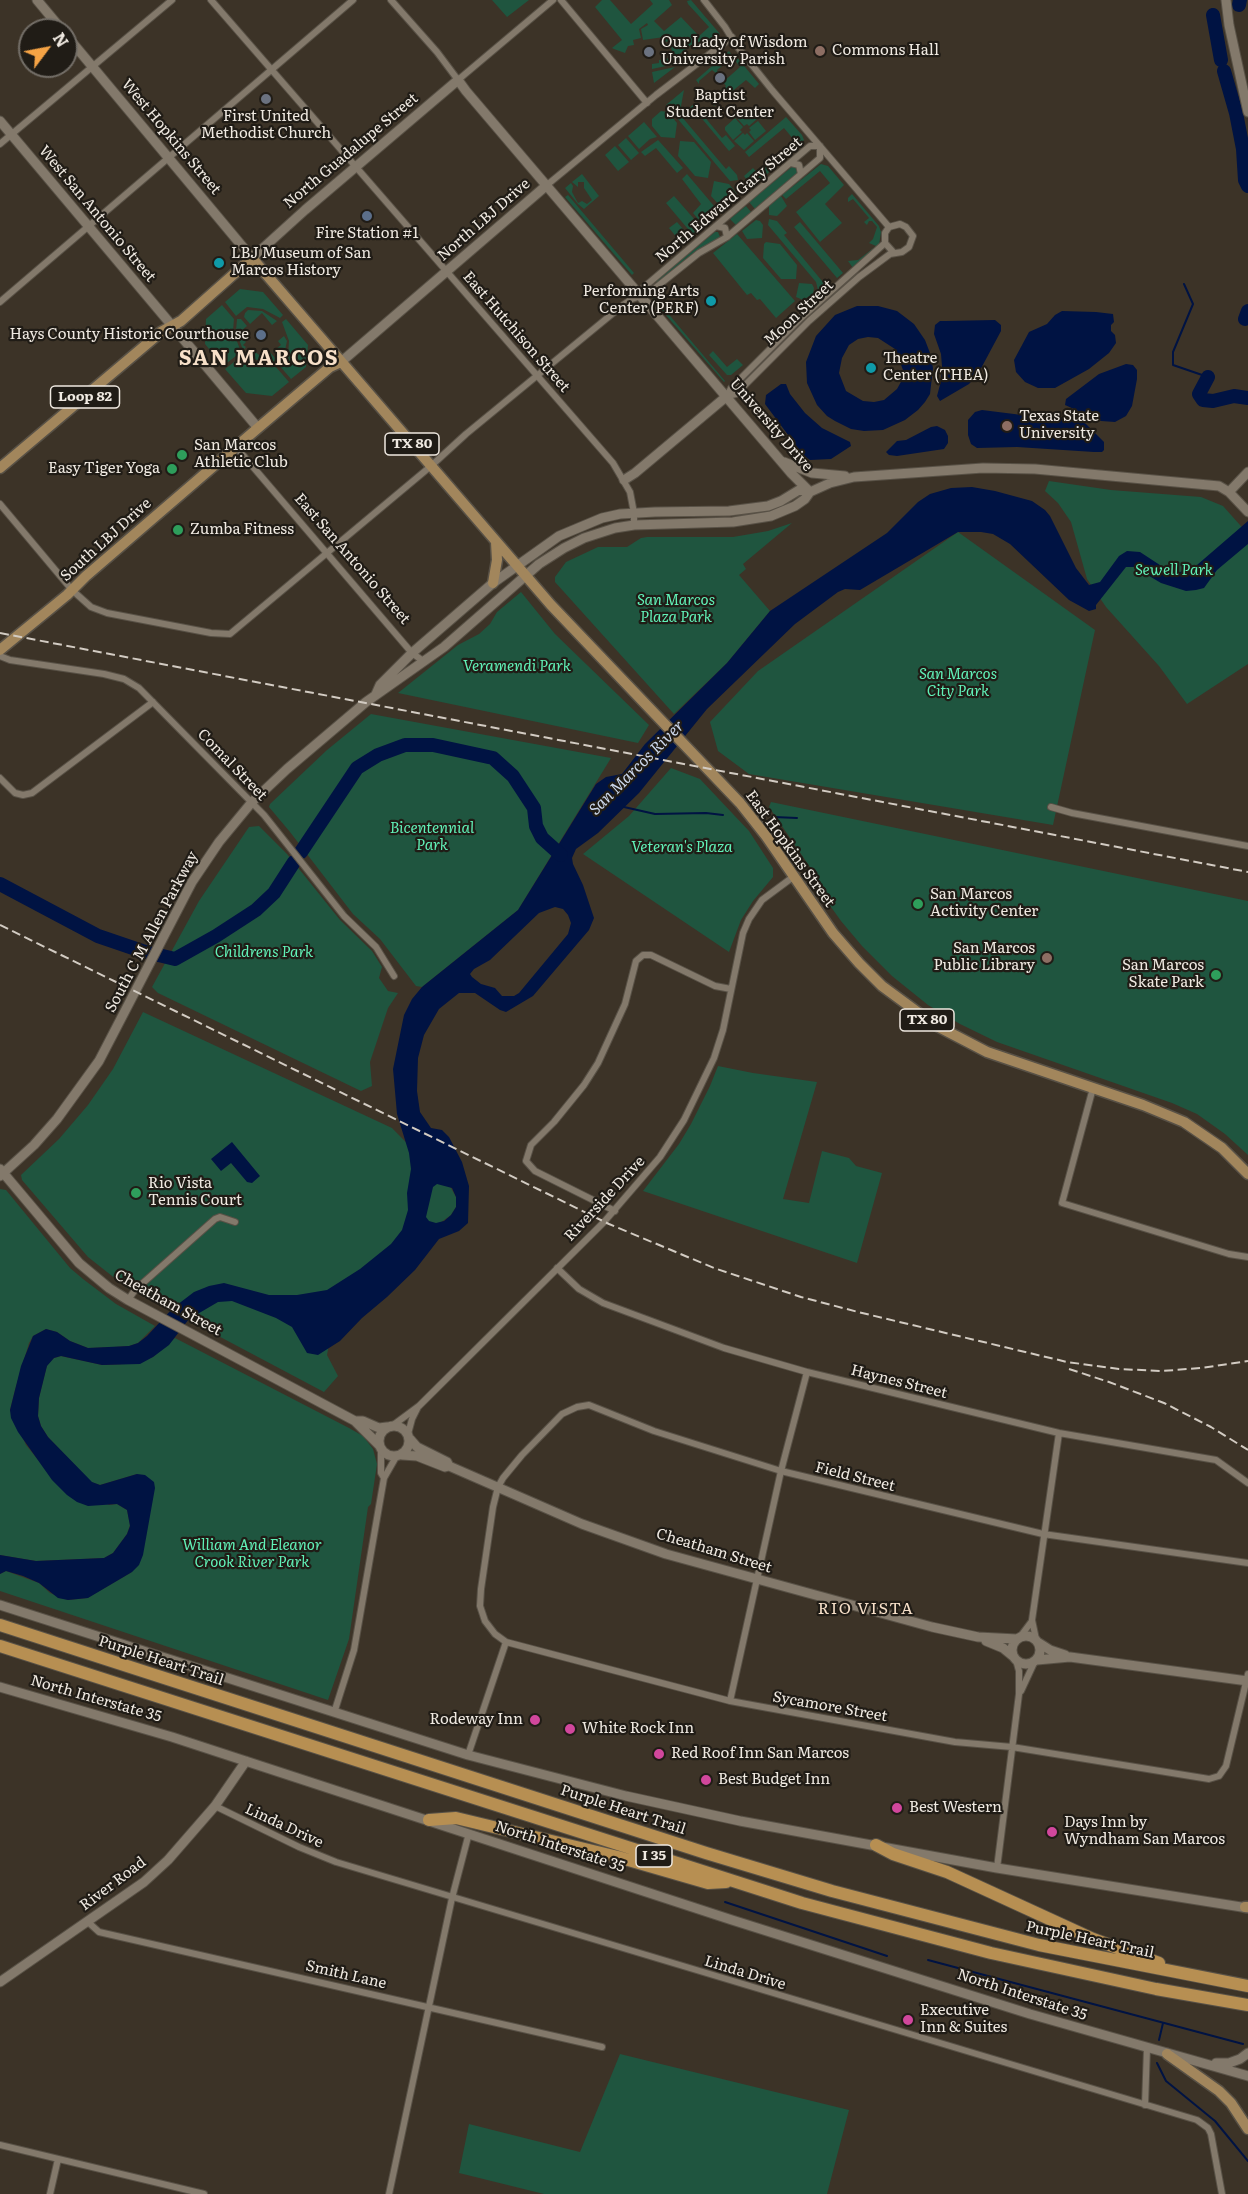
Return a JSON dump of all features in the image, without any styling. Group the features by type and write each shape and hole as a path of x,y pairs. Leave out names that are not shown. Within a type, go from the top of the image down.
{"highway":[{"name":"Purple Heart Trail","path":"0,1625 821,1888 988,1933 1248,1986"},
{"name":"I 35","path":"0,1646 802,1903 991,1953 1156,1989 1246,2005"},
{"path":"429,1820 456,1818 618,1857 708,1883 733,1881"},
{"path":"876,1845 893,1854 947,1872 1093,1939 1193,1976"}],"main road":[{"path":"37,0 52,18"},
{"path":"1226,0 1229,25 1248,112"},
{"name":"West Hopkins Street","path":"78,49 252,258"},
{"name":"North Guadalupe Street","path":"171,326 181,321 294,219 458,80"},
{"name":"University Drive","path":"458,80 779,459 810,492 830,483 854,477 983,468 1035,469 1205,484 1219,486 1229,492"},
{"name":"West San Antonio Street","path":"0,121 171,326"},
{"name":"North LBJ Drive","path":"258,428 330,367 341,362 547,185"},
{"name":"East Hopkins Street","path":"252,258 572,629 740,803 766,836 833,933 882,986 935,1025 987,1052 1166,1113 1197,1129 1222,1148 1248,1174"},
{"path":"171,326 258,428"},
{"name":"Loop 82","path":"0,468 171,326"},
{"name":"Moon Street","path":"624,480 727,396"},
{"name":"South LBJ Drive","path":"0,650 258,428"},
{"path":"779,459 812,473 854,477"},
{"path":"1246,510 1229,492 1248,472"},
{"name":"South C M Allen Parkway","path":"1,1173 34,1145 74,1099 111,1041 192,882 214,850 252,802 287,769 376,694 444,647 525,575 557,552 584,538 615,528 634,525 734,522 771,516 795,506 806,499 810,492 799,490 768,506 714,512 634,513 602,518 580,526 544,544 493,583 412,653 380,685 376,694"},
{"path":"678,525 679,512"},
{"path":"580,526 584,538"},
{"path":"493,583 497,560 496,542"},
{"name":"Cheatham Street","path":"1,1173 93,1276 128,1300 355,1421 380,1447"},
{"name":"Cheatham Street","path":"355,1421 363,1421 379,1428 390,1427"},
{"path":"390,1427 401,1427 409,1436 408,1448 399,1456 388,1455 380,1447 380,1435 390,1427"},
{"name":"Cheatham Street","path":"409,1436 417,1447 447,1462 449,1466"},
{"name":"Cheatham Street","path":"399,1456 417,1456 445,1467 449,1466 582,1524 666,1554 758,1581 978,1637 1003,1648 1015,1658"},
{"path":"0,1605 468,1755 626,1796 740,1821 997,1868 1245,1909"},
{"path":"1070,1657 1024,1664 1015,1658 1012,1646 1019,1638 1029,1635 1050,1650 1070,1657 1248,1679"},
{"name":"Cheatham Street","path":"978,1637 1019,1638"},
{"path":"1035,1661 1041,1651 1038,1641"},
{"name":"North Interstate 35","path":"0,1686 172,1737 732,1920 1030,2014 1248,2076"},
{"name":"River Road","path":"0,1982 144,1882 168,1860 215,1806 246,1761"},
{"path":"1205,2063 1229,2063 1240,2060 1248,2053"},
{"path":"1167,2054 1219,2091 1231,2103 1248,2128"}],"street":[{"path":"0,144 172,0"},
{"name":"East Hutchison Street","path":"211,0 613,463 630,492 634,525"},
{"path":"0,302 353,0"},
{"path":"391,0 437,52 458,80"},
{"name":"North Guadalupe Street","path":"458,80 553,0"},
{"path":"561,0 646,103"},
{"path":"704,0 772,90 889,227"},
{"name":"North LBJ Drive","path":"547,185 646,103 732,37"},
{"name":"North Edward Gary Street","path":"811,145 820,146 821,157 727,237 699,253 649,293 640,295 644,287 811,145"},
{"path":"791,163 799,165 801,174"},
{"path":"897,224 909,230 912,236 909,247 902,252 894,253 885,243 885,233 889,227 897,224"},
{"path":"716,226 724,228 727,237"},
{"name":"Moon Street","path":"727,396 730,388 801,318 885,243"},
{"name":"Moon Street","path":"727,396 736,394 809,321 859,277 894,253"},
{"path":"0,504 72,590 91,608 211,633 230,634 537,375 623,305 640,295"},
{"name":"East San Antonio Street","path":"236,447 412,653 423,661"},
{"name":"Comal Street","path":"0,656 10,660 44,663 124,678 139,688 280,833 344,916 376,947 394,976"},
{"path":"0,778 15,793 32,794 153,702"},
{"path":"1051,807 1072,813 1248,846"},
{"name":"Riverside Drive","path":"390,1427 418,1406 615,1210 660,1157 684,1120 714,1058 723,1030 743,933 749,919 762,900 793,876"},
{"path":"615,1210 535,1171 526,1161 531,1145 554,1122 584,1085 598,1063 625,1004 636,961 643,955 651,955 715,986 731,989"},
{"path":"1093,1088 1062,1203 1229,1254 1248,1257"},
{"path":"128,1300 135,1290 215,1219 220,1217 235,1222"},
{"name":"Haynes Street","path":"556,1268 579,1289 615,1308 724,1348 807,1372 1059,1433 1198,1455 1216,1460 1248,1483"},
{"path":"730,1701 781,1471 807,1372"},
{"name":"Field Street","path":"498,1487 507,1471 562,1414 577,1407 589,1405 654,1431 781,1471 1043,1534 1248,1563"},
{"name":"Riverside Drive","path":"409,1436 412,1419 418,1406"},
{"path":"1038,1641 1032,1620 1059,1433"},
{"path":"380,1447 381,1473 384,1478"},
{"path":"334,1713 354,1650 384,1478 399,1456"},
{"path":"468,1755 506,1642 495,1634 485,1621 480,1606 498,1487"},
{"path":"1019,1638 1032,1620"},
{"name":"Sycamore Street","path":"506,1642 730,1701 955,1742 1012,1747 1214,1778 1224,1772 1248,1679"},
{"path":"997,1868 1020,1694 1019,1671 1015,1658"},
{"path":"1020,1694 1035,1661"},
{"name":"Linda Drive","path":"215,1806 336,1862 1197,2120 1208,2128 1211,2134 1222,2194"},
{"path":"389,2194 452,1898 469,1833"},
{"name":"Smith Lane","path":"88,1922 99,1932 602,2047"},
{"path":"1145,2105 1148,2048"},
{"path":"0,2145 204,2194"},
{"path":"50,2194 58,2159"}],"green space":[{"path":"492,0 529,0 507,17"},
{"path":"602,0 610,0 631,24 653,4 650,0 669,0 672,5 654,21 664,31 681,17 699,36 709,27 688,4 687,1 691,0 720,34 694,50 691,45 677,56 680,63 652,69 652,64 670,58 672,52 670,41 665,42 664,37 643,40 641,29 648,25 647,23 639,29 641,38 633,40 634,45 628,46 625,53 612,48 622,40 595,7"},
{"path":"729,51 734,58 736,56 759,84 755,88 746,80 714,106 709,100 726,86 723,82 740,67 734,59 728,64 722,57"},
{"path":"719,60 723,65 717,70 717,74 712,70 699,81 699,84 696,80"},
{"path":"675,67 654,83 652,72"},
{"path":"684,90 681,106 686,113 682,117 726,169 729,166 737,175 738,180 730,181 666,105"},
{"path":"694,104 722,138 726,135 735,146 729,151 693,108 687,110"},
{"path":"747,108 757,119 749,126 747,124 744,126 736,117"},
{"path":"661,111 668,112 677,123 675,138 661,137 652,126 652,119"},
{"path":"786,117 804,140 766,175 761,168 794,140 784,128 749,157 745,152"},
{"path":"735,118 743,127 740,130 742,132 733,140 725,127"},
{"path":"758,121 766,131 755,140 749,128"},
{"path":"644,122 657,137 650,139 639,149 628,136"},
{"path":"743,133 745,135 747,133 754,141 744,150 734,141"},
{"path":"626,138 639,153 631,160 618,145"},
{"path":"658,140 683,168 677,173 656,148 645,156 641,152"},
{"path":"680,141 694,142 711,162 708,178 695,176 678,156"},
{"path":"615,146 629,162 618,171 605,155"},
{"path":"821,164 828,166 844,185 825,204 842,223 820,242 796,212 830,183 820,171 786,199 782,195"},
{"path":"793,166 797,169 797,173 755,209 749,202"},
{"path":"753,168 756,171 759,170 764,177 752,187 744,176"},
{"path":"582,174 599,196 584,209 578,204 565,188 571,183 572,192 578,203 582,201 587,204 592,200 584,188 584,182 578,182 578,187 572,182"},
{"path":"687,174 720,213 704,226 693,213 701,204 682,179"},
{"path":"714,181 729,184 737,194 736,200 727,207 721,207 711,196"},
{"path":"852,194 879,226 881,232 879,245 853,268 848,261 858,260 876,246 869,243 877,227 872,221 869,221 867,225 864,222 869,218 853,199 848,202"},
{"path":"568,195 634,273 632,275 565,197"},
{"path":"674,196 702,228 693,235 666,203"},
{"path":"781,196 787,206 777,216 769,215 769,206"},
{"path":"746,206 751,212 736,225 730,219"},
{"path":"769,219 777,221 787,233 784,235 827,287 819,294 816,282 768,225"},
{"path":"756,220 763,225 762,238 747,239 742,231"},
{"path":"677,222 691,238 683,245 669,228"},
{"path":"800,222 843,273 837,278 794,227"},
{"path":"715,232 718,232 720,237 688,257 657,283 656,281"},
{"path":"737,234 795,301 776,318 760,299 757,300 751,293 747,295 713,253"},
{"path":"766,242 780,244 797,265 796,279 781,279 763,258"},
{"path":"799,283 812,284 813,294 803,300 796,297"},
{"path":"240,289 263,292 283,315 280,318 263,309 247,307 236,316 225,302"},
{"path":"655,298 725,381 724,382 652,299"},
{"path":"222,305 234,319 233,331 241,352 223,366 205,344 206,319"},
{"path":"248,310 262,311 277,321 272,325 262,313 250,324 244,317"},
{"path":"237,319 241,319 247,326 241,331 246,342 243,350 236,331"},
{"path":"286,319 308,345 306,367 291,379 278,364 288,356 289,341 282,322"},
{"path":"284,336 287,341 284,355 278,357 273,351 281,345 278,341"},
{"path":"248,351 252,353 254,351 263,358 269,351 275,358 274,363 262,363 245,353"},
{"path":"713,351 727,367 737,359 743,365 731,375 727,375 709,355"},
{"path":"243,355 261,366 276,367 289,382 272,396 246,393 225,369"},
{"name":"Sewell Park","path":"1049,481 1111,490 1201,497 1223,506 1248,534 1248,664 1187,704 1159,666 1106,607 1087,579 1071,522 1058,503 1045,491"},
{"name":"San Marcos Plaza Park","path":"792,523 743,564 746,569 739,575 770,611 727,663 674,714 555,582 555,577 566,562 598,547 627,547 647,537 733,537 768,531"},
{"name":"San Marcos City Park","path":"958,532 1095,630 1053,825 749,774 718,751 710,722 758,671"},
{"name":"Veramendi Park","path":"521,592 555,634 649,725 638,743 398,693 458,645 479,634 490,624 497,612"},
{"name":"Bicentennial Park","path":"371,714 611,758 518,910 422,987 416,986 380,939 353,914 269,807 327,750"},
{"name":"Veteran's Plaza","path":"671,768 700,779 749,831 773,868 773,877 741,920 729,952 583,854 629,816"},
{"path":"771,802 1248,901 1248,1155 1225,1134 1197,1114 1172,1103 997,1042 928,1005 892,976 841,921 816,886 816,876 769,807"},
{"name":"Childrens Park","path":"259,826 287,854 340,920 372,951 382,967 379,978 388,991 398,993 388,1008 370,1062 372,1086 361,1091 158,993 152,987 199,901 249,827"},
{"path":"143,1012 392,1128 451,1188 456,1197 456,1207 451,1215 338,1297 327,1355 338,1376 324,1392 126,1287 88,1257 22,1180 21,1175 59,1139 88,1105 113,1069"},
{"path":"718,1066 817,1082 783,1199 809,1203 822,1151 849,1158 856,1166 882,1173 857,1263 643,1191 679,1144 691,1124"},
{"path":"0,1189 6,1190 70,1268 116,1304 155,1326 138,1343 129,1346 88,1348 70,1341 57,1332 46,1329 33,1336 10,1410 26,1445 39,1461 109,1505 117,1504 127,1510 130,1525 127,1534 113,1553 104,1558 36,1561 0,1555"},
{"name":"William And Eleanor Crook River Park","path":"175,1338 349,1428 363,1436 373,1449 377,1464 371,1504 368,1507 349,1639 328,1700 0,1591 0,1574 6,1571 39,1583 50,1593 68,1600 87,1598 132,1572 137,1474 100,1485 91,1482 48,1437 41,1426 38,1416 39,1398 47,1365 54,1358 61,1356 102,1365 125,1364 153,1357"},
{"path":"620,2054 849,2110 827,2194 544,2194 459,2173 469,2124 580,2152"}],"water":[{"path":"857,306 878,306 897,311 914,324 925,340 933,368 930,394 918,410 905,420 883,430 851,429 827,416 817,405 807,383 806,362 816,336 835,315","holes":["878,338 895,349 903,370 902,380 897,389 884,400 863,401 846,391 839,373 842,358 849,345 858,339"]},
{"path":"1062,311 1113,314 1114,322 1111,325 1111,331 1115,335 1116,343 1109,353 1089,369 1055,388 1038,388 1025,382 1016,372 1014,360 1029,332 1047,324"},
{"path":"995,320 1001,325 1001,331 978,374 969,384 940,401 937,396 942,366 941,354 934,334 935,325 940,321"},
{"path":"1126,364 1133,365 1137,370 1137,379 1132,406 1126,416 1115,422 1101,421 1065,405 1066,399 1099,374"},
{"path":"781,384 786,384 790,394 805,413 822,428 850,442 851,446 831,459 810,460 803,455 765,404 766,395"},
{"path":"982,410 1038,417 1076,418 1086,424 1104,442 1104,450 1094,452 1017,447 977,448 971,444 968,435 968,420 975,412"},
{"path":"937,426 945,430 948,436 948,443 944,449 897,456 886,452 897,441 906,440"},
{"name":"San Marcos River","path":"972,487 995,491 1032,501 1045,510 1076,568 1089,585 1100,582 1119,556 1127,551 1140,552 1166,569 1180,572 1197,565 1248,521 1248,544 1217,570 1204,588 1196,590 1186,591 1161,583 1134,567 1126,567 1096,605 1096,609 1089,611 1069,600 1010,544 993,534 958,532 860,590 845,589 838,592 795,624 707,709 639,793 598,833 576,849 572,858 573,864 594,918 589,930 533,996 506,1012 475,993 459,993 439,1009 424,1035 418,1058 417,1091 420,1112 431,1128 442,1130 449,1137 462,1162 469,1186 468,1223 459,1231 439,1239 415,1270 387,1297 340,1341 318,1355 307,1353 292,1327 276,1318 232,1301 218,1302 189,1319 169,1345 140,1364 102,1365 61,1356 54,1358 47,1366 39,1398 38,1416 48,1437 92,1482 100,1485 137,1474 145,1475 154,1482 155,1488 143,1555 139,1565 132,1572 88,1598 68,1600 58,1598 39,1583 23,1576 6,1571 0,1574 0,1555 36,1561 104,1558 113,1553 130,1526 127,1510 117,1504 88,1506 67,1495 52,1480 18,1432 10,1410 21,1366 33,1336 46,1329 57,1332 70,1341 88,1348 129,1346 147,1336 173,1308 194,1292 209,1286 224,1283 269,1295 297,1295 327,1290 360,1269 391,1244 402,1230 408,1210 407,1193 411,1169 409,1153 397,1114 393,1069 404,1015 412,999 422,987 518,910 596,784 606,777 622,774 645,744 727,663 770,611 887,533 918,502 930,494 951,488","holes":["555,907 563,909 568,915 571,923 568,934 519,993 514,996 502,996 495,988 481,984 472,977 470,974 474,969 490,960 539,913","437,1184 452,1188 456,1197 456,1207 444,1221 436,1223 429,1221 426,1217 433,1187"]},
{"path":"232,1142 260,1176 252,1183 247,1182 231,1163 221,1171 211,1159"}],"waterway":[{"path":"1239,5 1240,0"},
{"path":"1213,15 1221,60"},
{"path":"1224,71 1236,113 1243,149 1245,180 1248,186"},
{"path":"1184,284 1193,304 1173,352 1173,365 1208,377"},
{"path":"1245,319 1248,311"},
{"path":"1208,377 1199,394 1203,400 1213,401 1234,396 1248,398"},
{"path":"301,852 357,768 378,755 405,745 433,745 493,758 513,776 534,808 536,826 542,838 561,855"},
{"path":"624,807 655,814 723,815"},
{"path":"774,817 797,818"},
{"path":"0,884 98,936 175,959 256,910 274,893 294,862"},
{"path":"725,1902 887,1956"},
{"path":"928,1960 1243,2044"},
{"path":"1159,2040 1163,2023"},
{"path":"1157,2063 1166,2081 1215,2121 1248,2161"}],"railway":[{"path":"0,633 1248,872"},
{"path":"0,925 609,1224 714,1268 801,1297 1067,1362 1119,1369 1162,1371 1248,1361"},
{"path":"1069,1369 1164,1403 1211,1427 1248,1450"}],"place":[{"name":"Commons Hall","path":"820,51"},
{"name":"Our Lady of Wisdom University Parish","path":"649,52"},
{"name":"Baptist Student Center","path":"720,78"},
{"name":"First United Methodist Church","path":"266,99"},
{"name":"Fire Station #1","path":"367,216"},
{"name":"LBJ Museum of San Marcos History","path":"219,263"},
{"name":"Performing Arts Center (PERF)","path":"711,301"},
{"name":"Hays County Historic Courthouse","path":"261,335"},
{"name":"Theatre Center (THEA)","path":"871,368"},
{"name":"Texas State University","path":"1007,426"},
{"name":"San Marcos Athletic Club","path":"182,455"},
{"name":"Easy Tiger Yoga","path":"172,469"},
{"name":"Zumba Fitness","path":"178,530"},
{"name":"San Marcos Activity Center","path":"918,904"},
{"name":"San Marcos Public Library","path":"1047,958"},
{"name":"San Marcos Skate Park","path":"1216,975"},
{"name":"Rio Vista Tennis Court","path":"136,1193"},
{"name":"Rodeway Inn","path":"535,1720"},
{"name":"White Rock Inn","path":"570,1729"},
{"name":"Red Roof Inn San Marcos","path":"659,1754"},
{"name":"Best Budget Inn","path":"706,1780"},
{"name":"Best Western","path":"897,1808"},
{"name":"Days Inn by Wyndham San Marcos","path":"1052,1832"},
{"name":"Executive Inn & Suites","path":"908,2020"}],"district":[{"name":"SAN MARCOS","path":"259,359"},
{"name":"RIO VISTA","path":"866,1609"}]}
